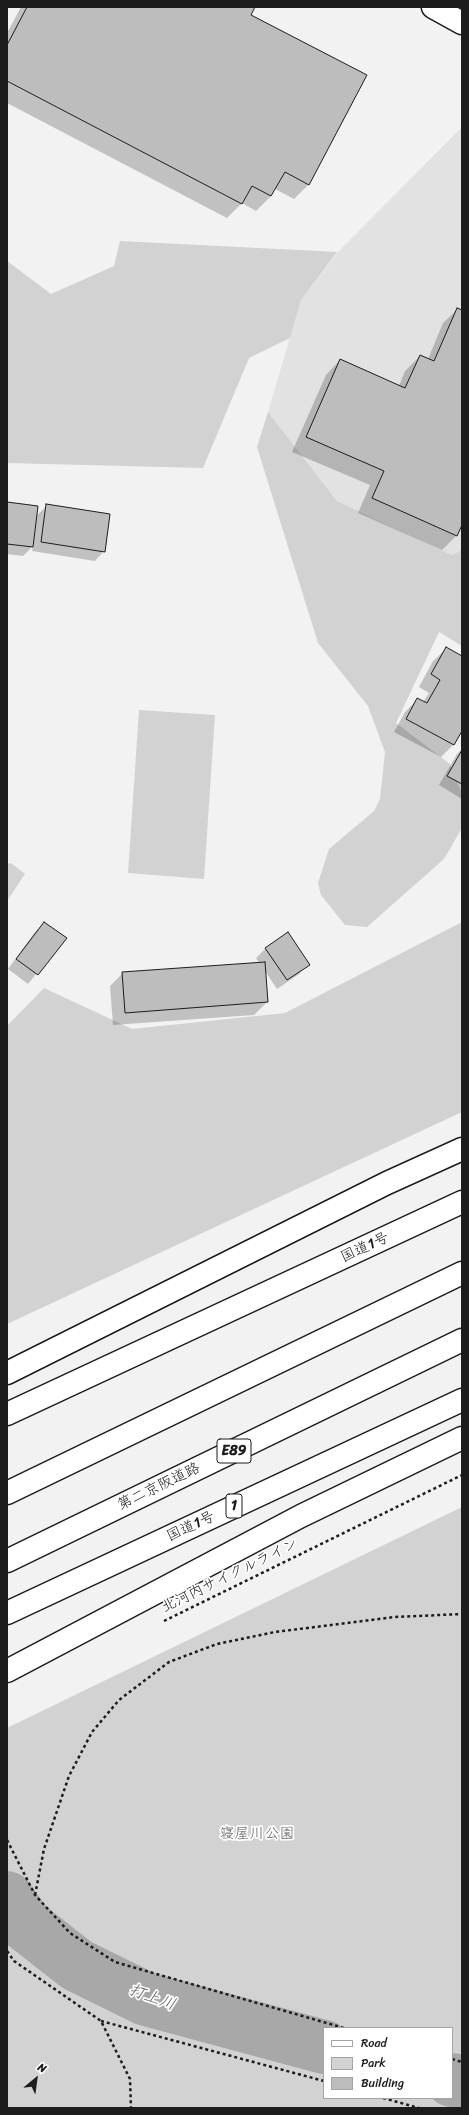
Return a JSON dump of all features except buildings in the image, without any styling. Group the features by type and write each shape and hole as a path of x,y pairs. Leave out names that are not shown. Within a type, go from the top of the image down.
{"main road":[{"path":"433,7 462,23"},
{"path":"7,1373 387,1183 462,1149"},
{"name":"国道1号","path":"7,1414 462,1202"},
{"path":"7,1493 462,1273"},
{"name":"第二京阪道路","path":"7,1561 462,1340"},
{"name":"国道1号","path":"7,1613 462,1400"},
{"path":"7,1672 301,1516 462,1438"}],"path":[{"name":"北河内サイクルライン","path":"163,1621 462,1475"},
{"path":"35,1895 46,1842 69,1776 92,1732 119,1700 169,1662 217,1644 275,1632 395,1617 462,1614"},
{"path":"7,1840 35,1895 70,1933 115,1962 341,2027"},
{"path":"7,1951 14,1961 101,2021 323,2082"},
{"path":"101,2021 130,2079 132,2108"},
{"path":"387,2099 419,2108"}],"shaded area":[{"path":"462,127 462,550 452,555 337,501 268,412 301,300 338,252"}],"green space":[{"path":"120,241 337,252 301,300 290,338 249,358 203,468 7,463 7,261 51,294 114,266"},
{"path":"268,412 337,501 452,555 462,550 462,646 439,632 396,723 450,764 462,794 462,828 444,859 367,927 345,925 321,895 318,883 329,849 374,811 380,799 385,752 368,706 318,643 257,447"},
{"path":"139,710 215,715 204,879 128,873"},
{"path":"11,863 25,874 7,901 7,864"},
{"path":"462,922 462,1112 7,1324 7,1026 44,988 132,1029 285,1013"},
{"name":"寝屋川公園","path":"462,1507 462,2108 7,2108 7,1728"}],"waterway":[{"name":"打上川","path":"7,1898 26,1925 77,1965 146,1999 323,2047"},
{"name":"打上川","path":"453,2080 462,2082"}]}
